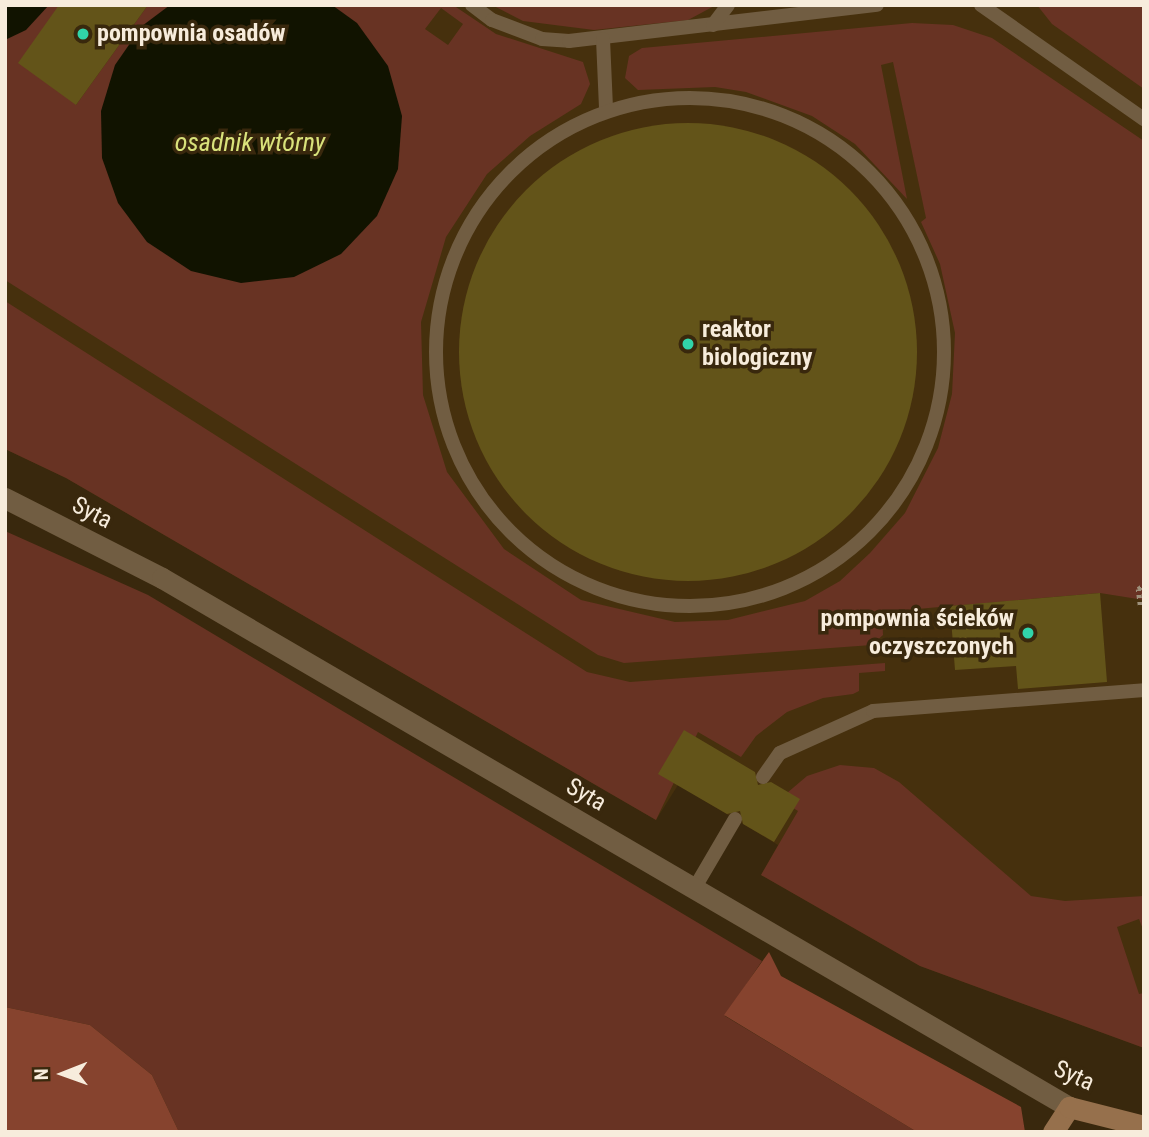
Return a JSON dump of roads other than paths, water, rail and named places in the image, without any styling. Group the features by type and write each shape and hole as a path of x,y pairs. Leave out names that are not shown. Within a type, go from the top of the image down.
{"street":[{"name":"Syta","path":"5,498 162,578 1069,1107 1144,1126"},
{"path":"1053,1132 1069,1107"}],"lane":[{"path":"472,5 492,20 542,38 603,39 877,5"},
{"path":"713,25 728,5"},
{"path":"981,5 1144,120"},
{"path":"603,39 606,109"},
{"path":"680,96 743,102 824,134 883,182 923,246 944,319 942,395 919,467 876,529 816,575 745,602 664,606 607,594 544,562 493,515 456,455 443,410 437,387 436,317 456,250 492,189 544,142 606,109 680,96"},
{"path":"763,777 780,753 873,710 1144,690"},
{"path":"694,889 735,820"}],"water":[{"path":"5,5 49,5 26,30 5,40"},
{"name":"osadnik wtórny","path":"170,5 332,5 357,23 388,66 402,116 398,169 377,216 341,254 294,277 241,283 191,271 147,242 118,203 102,158 101,111 115,65 142,26"}],"place":[{"name":"pompownia osadów","path":"83,34"},
{"name":"reaktor biologiczny","path":"688,344"},
{"name":"pompownia ścieków oczyszczonych","path":"1028,633"}]}
